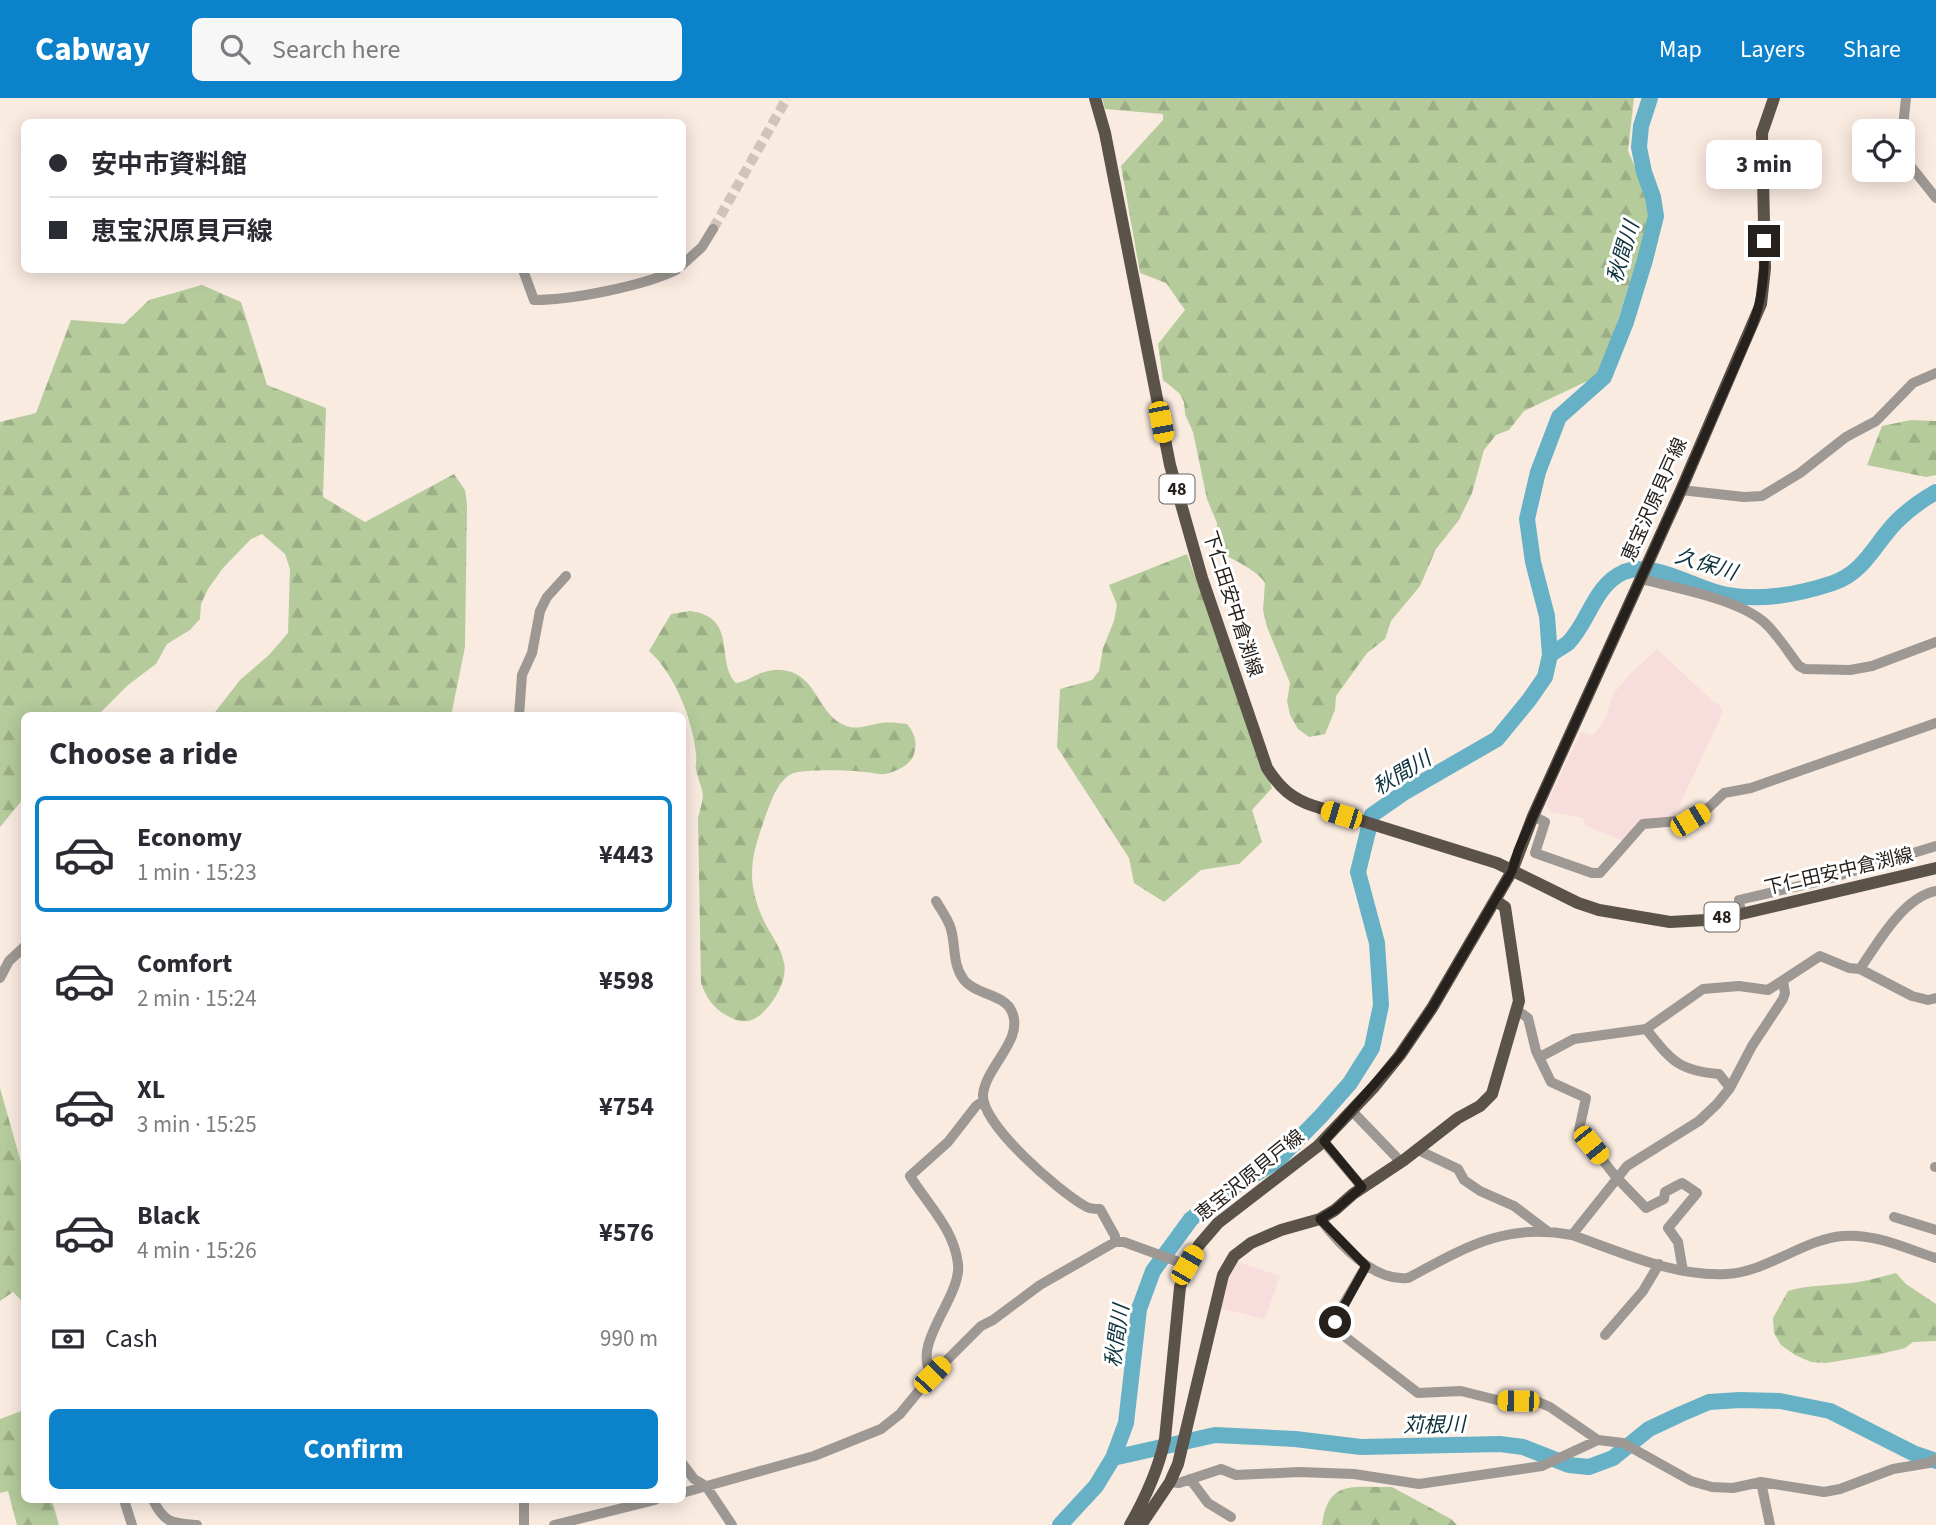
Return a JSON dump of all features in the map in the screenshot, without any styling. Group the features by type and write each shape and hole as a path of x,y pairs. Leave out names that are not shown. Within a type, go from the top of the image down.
{"main road":[{"name":"下仁田安中倉渕線","path":"1095,98 1108,147 1170,465 1202,578 1267,768 1282,789 1292,797 1356,820 1497,863 1578,902 1634,917 1670,922 1741,914 1936,868"},
{"name":"恵宝沢原貝戸線","path":"1130,1525 1146,1498 1165,1439 1181,1263 1218,1223 1324,1141 1400,1055 1426,1017 1512,871 1533,816 1681,490 1761,304 1765,268 1762,133 1774,98"},
{"path":"1141,1525 1170,1482 1182,1450 1223,1276 1229,1263 1251,1243 1281,1230 1320,1219 1335,1210 1362,1187 1418,1150 1458,1118 1480,1106 1492,1094 1518,1011 1518,987 1505,907 1496,901"}],"street":[{"path":"1904,119 1906,98"},
{"path":"1915,172 1936,198"},
{"path":"686,261 702,247 713,229"},
{"path":"524,273 534,300 559,300 659,278 670,273"},
{"path":"1681,490 1744,498 1762,496 1800,473 1846,437 1876,421 1913,383 1936,373"},
{"path":"1644,573 1751,614 1764,623 1805,669 1850,670 1872,666 1936,642"},
{"path":"519,712 522,675 532,653 540,611 547,597 566,576"},
{"path":"1533,816 1545,822 1535,853 1592,873 1600,873 1643,824 1690,820 1704,812 1724,793 1751,788 1936,723"},
{"path":"1741,914 1740,900 1821,881 1936,846"},
{"path":"1821,881 1825,896"},
{"path":"1860,969 1907,906 1923,894 1936,891"},
{"path":"936,901 950,927 956,966 964,979 977,990 1008,1005 1012,1012 1014,1034 989,1075 983,1101 993,1120 1028,1161 1087,1208 1100,1209 1115,1236 1115,1242"},
{"path":"0,978 9,961 21,950"},
{"path":"1539,1057 1574,1040 1646,1029 1703,989 1739,986 1768,990 1821,956 1849,968 1860,969 1912,996 1928,1000 1936,998"},
{"path":"1572,1235 1616,1177 1644,1154 1704,1117 1730,1088 1752,1046 1783,999 1783,981"},
{"path":"1518,1011 1528,1018 1535,1051 1551,1082 1586,1098 1579,1129 1616,1177 1646,1208 1664,1199 1665,1192 1682,1183 1697,1193 1668,1227 1678,1242 1683,1272"},
{"path":"1646,1029 1664,1051 1684,1068 1694,1072 1719,1074 1730,1088"},
{"path":"932,1375 928,1365 930,1345 937,1322 957,1282 958,1263 947,1227 925,1201 909,1176 948,1142 983,1101"},
{"path":"1352,1111 1401,1162"},
{"path":"1324,1141 1362,1187"},
{"path":"1418,1150 1458,1169 1464,1180 1472,1186 1514,1206 1547,1231"},
{"path":"1894,1217 1936,1230"},
{"path":"1320,1219 1366,1266 1384,1276 1408,1278 1493,1238 1508,1233 1547,1231 1572,1235 1683,1272 1706,1275 1747,1271 1841,1236 1864,1236 1936,1258"},
{"path":"686,1492 814,1456 881,1429 908,1405 932,1375 981,1326 1040,1285 1115,1242 1124,1242 1181,1263"},
{"path":"1605,1335 1643,1291 1658,1264"},
{"path":"1366,1266 1336,1317 1335,1329 1418,1393 1461,1391 1501,1401 1535,1402 1550,1407 1598,1440 1627,1445 1691,1481 1713,1487 1733,1488 1761,1482 1825,1492 1840,1489 1876,1474 1929,1463 1936,1459"},
{"path":"1170,1482 1179,1483 1221,1469 1236,1475 1299,1472 1354,1474 1419,1485 1542,1466 1598,1440"},
{"path":"686,1468 694,1479 706,1486 732,1525"},
{"path":"1190,1479 1208,1503 1231,1517"},
{"path":"1761,1482 1770,1525"},
{"path":"125,1503 132,1525"},
{"path":"155,1503 171,1523 197,1525"},
{"path":"524,1503 524,1525"},
{"path":"554,1525 643,1503"}],"shaded area":[{"path":"1657,649 1718,703 1722,711 1673,819 1646,820 1623,841 1586,826 1583,818 1551,812 1546,805 1581,732 1593,735 1606,717 1613,694"},
{"path":"1235,1261 1280,1276 1265,1319 1219,1308 1228,1272"}],"green space":[{"path":"1102,98 1634,98 1628,151 1647,194 1651,219 1600,375 1524,411 1509,430 1496,435 1484,450 1472,493 1459,520 1436,549 1420,586 1391,621 1385,639 1367,653 1336,696 1335,710 1325,734 1309,737 1298,729 1290,715 1287,701 1290,683 1267,627 1263,610 1265,583 1256,573 1216,548 1217,523 1207,499 1184,402 1179,393 1163,380 1158,344 1185,310 1166,283 1140,273 1121,166 1163,120 1163,114 1105,109"},
{"path":"202,285 241,302 267,385 326,408 323,497 365,522 454,474 465,490 467,505 465,647 452,712 215,712 240,680 269,655 288,633 290,569 285,554 262,534 251,539 223,568 201,604 200,619 190,630 167,644 156,664 128,685 101,712 21,712 21,802 0,827 0,422 36,413 71,320 124,324 149,300"},
{"path":"1911,420 1936,421 1936,475 1926,477 1867,465 1882,426"},
{"path":"1187,554 1272,788 1252,810 1262,842 1239,864 1201,870 1164,902 1134,883 1129,858 1057,747 1060,689 1092,680 1099,671 1103,648 1114,621 1117,605 1109,585"},
{"path":"690,611 705,615 715,622 721,631 727,664 736,683 769,671 790,672 800,676 834,719 844,725 858,728 884,723 907,724 915,742 912,759 890,773 828,770 800,772 784,779 777,790 757,842 752,880 758,907 781,953 785,971 780,989 768,1007 762,1014 747,1021 734,1019 717,1009 701,983 698,818 703,793 696,770 691,727 681,698 658,660 649,651 671,614"},
{"path":"0,1088 21,1162 21,1300 13,1292 0,1301"},
{"path":"1896,1273 1906,1284 1936,1304 1936,1341 1913,1342 1905,1348 1881,1354 1826,1363 1811,1362 1795,1355 1781,1345 1774,1333 1773,1318 1788,1291 1858,1282"},
{"path":"21,1411 21,1503 53,1503 59,1525 17,1525 8,1491 0,1493 0,1419"},
{"path":"1355,1487 1392,1487 1451,1519 1457,1525 1322,1525 1330,1499 1337,1493"}],"waterway":[{"name":"秋間川","path":"1060,1525 1096,1486 1113,1458 1126,1423 1139,1309 1153,1271 1191,1219 1229,1190 1277,1161 1350,1083 1372,1048 1381,1005 1377,943 1358,872 1372,815 1405,792 1497,739 1545,677 1550,655 1547,616 1533,562 1527,519 1538,472 1559,417 1604,377 1626,322 1645,260 1656,216 1639,147 1641,126 1650,98"},
{"name":"久保川","path":"1550,655 1568,643 1606,586 1624,572 1649,570 1715,592 1740,597 1767,597 1807,590 1833,583 1853,572 1897,521 1936,492"},
{"name":"苅根川","path":"1113,1458 1215,1435 1295,1439 1361,1447 1500,1444 1523,1447 1569,1465 1589,1467 1613,1458 1649,1429 1681,1414 1709,1402 1740,1400 1780,1401 1830,1411 1913,1453 1936,1461"}],"tunnel":[{"path":"713,229 787,98"}],"route":[{"path":"1335,1322 1366,1266 1320,1219 1362,1187 1324,1141 1400,1055 1479,931 1512,871 1533,816 1751,329 1761,304 1765,268 1764,241"}]}
